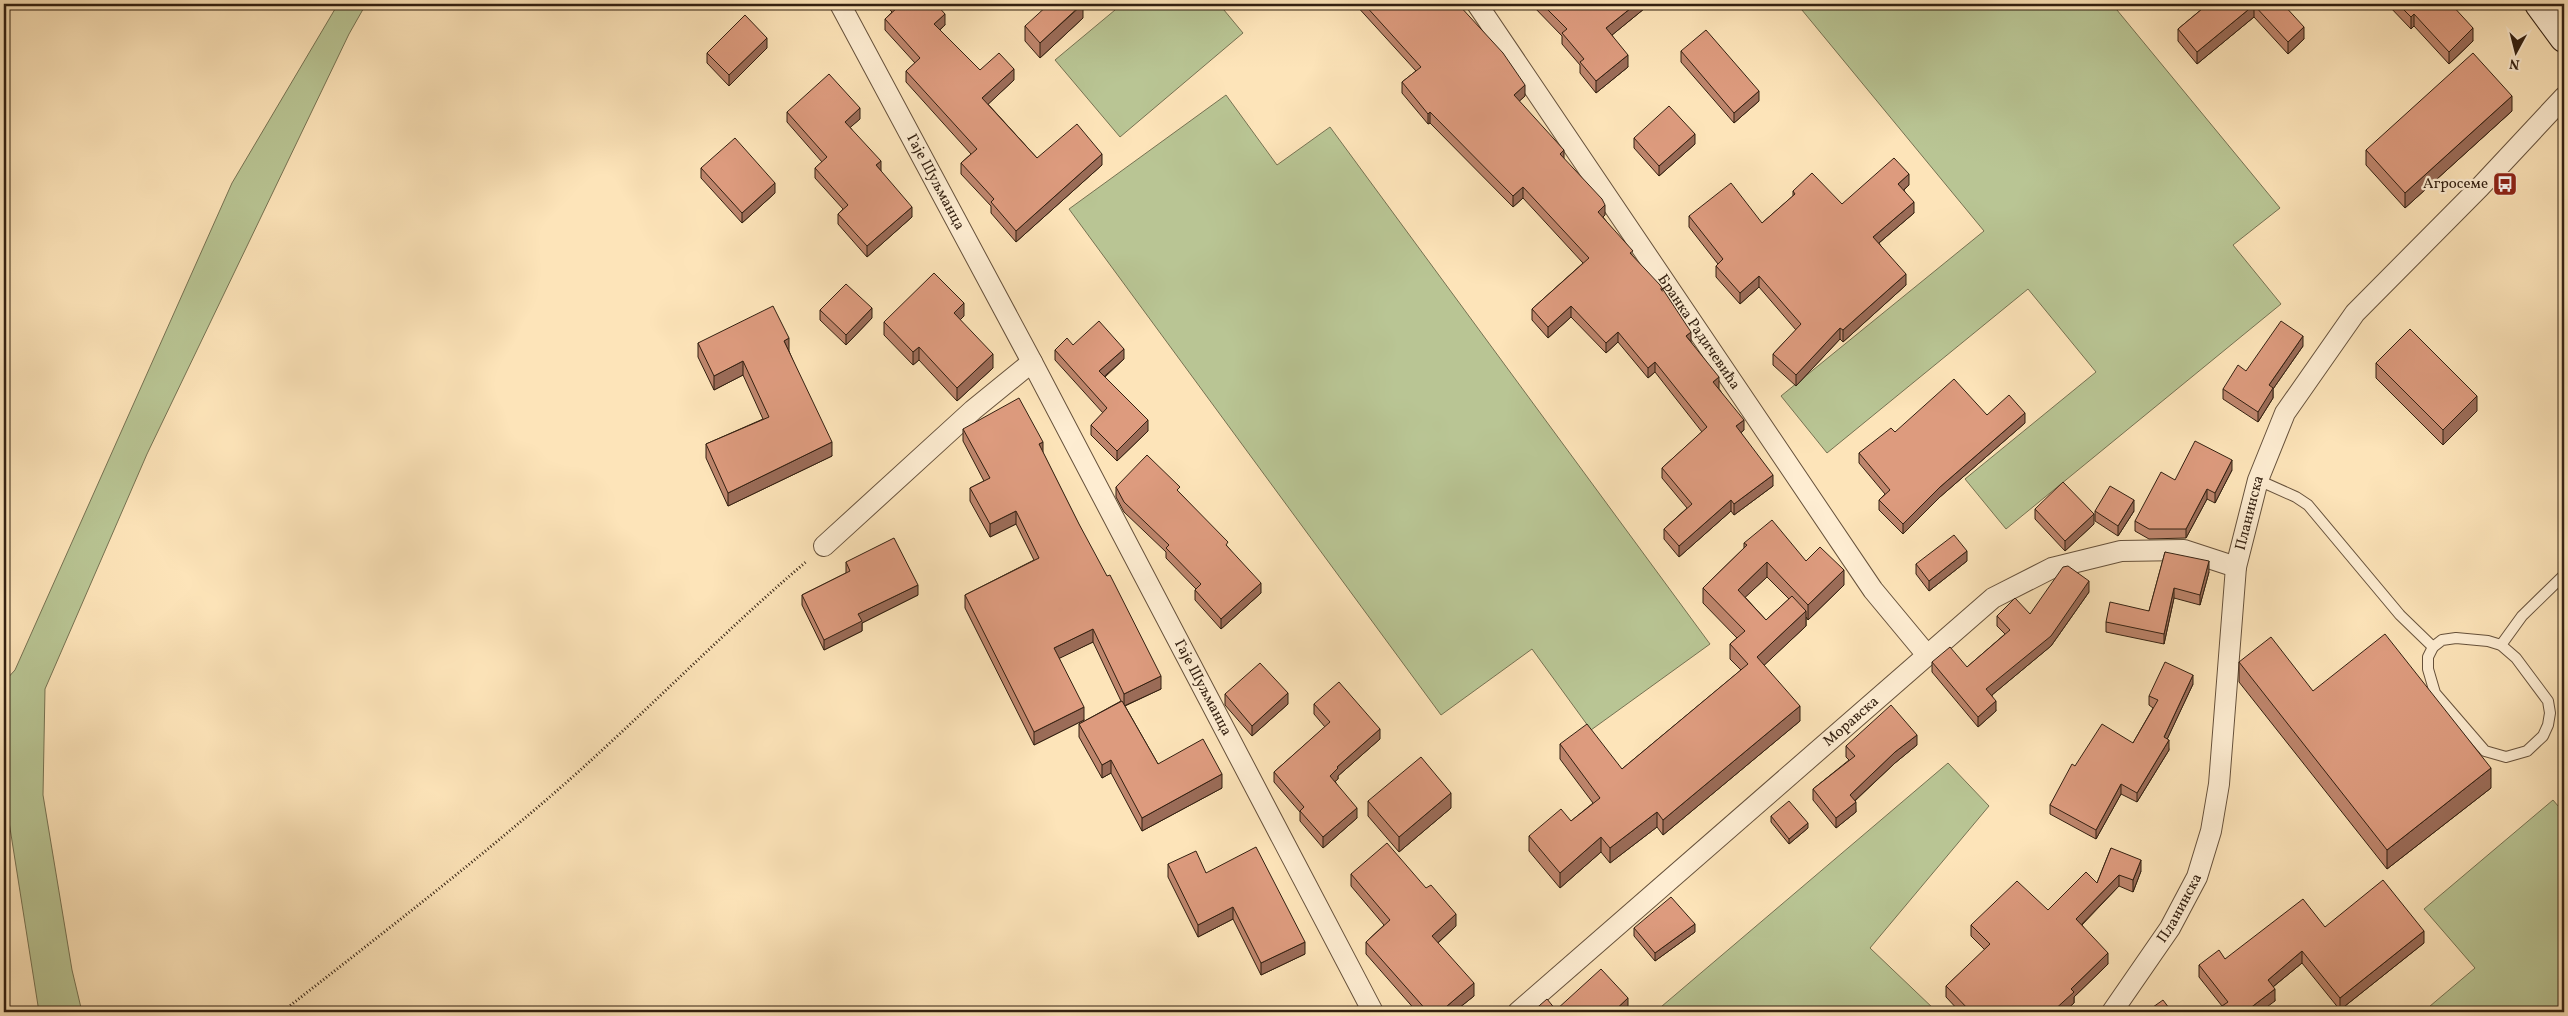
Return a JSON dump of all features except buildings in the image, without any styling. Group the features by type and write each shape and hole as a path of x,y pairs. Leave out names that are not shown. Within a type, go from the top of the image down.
{"main road":[{"path":"2538,4 2563,33"}],"street":[{"name":"Гаје Шуљманца","path":"840,4 1032,362 1373,1012"},
{"name":"Бранка Радичевића","path":"1477,4 1873,590 1927,655"},
{"name":"Планинска","path":"2112,1012 2170,928 2197,877 2212,831 2219,784 2236,567 2258,480 2285,413 2355,313 2480,187 2564,97"},
{"path":"824,546 973,410 1032,362"},
{"name":"Моравска","path":"1518,1012 1994,598 2052,568 2121,551 2184,550 2236,567"}],"lane":[{"path":"2258,480 2296,497 2308,505 2400,615 2432,646"},
{"path":"2500,645 2522,616 2564,575"},
{"path":"2456,638 2488,641 2500,645 2516,658 2548,701 2550,713 2543,736 2535,745 2522,753 2506,756 2485,751 2435,694 2428,669 2428,657 2432,646 2442,640 2456,638"}],"path":[{"path":"282,1012 544,802 628,726 731,628 824,546"}],"green space":[{"path":"338,4 366,4 349,34 147,454 45,689 43,795 72,970 82,1012 39,1012 4,790 4,682 15,670 232,183"},
{"path":"1110,4 1219,4 1243,33 1120,137 1055,60 1115,10"},
{"path":"1797,4 2112,4 2280,208 2233,245 2281,304 2006,529 1965,479 2096,372 2028,289 1827,453 1781,396 1984,231"},
{"path":"1226,95 1277,165 1330,127 1710,644 1591,730 1532,649 1441,715 1069,209"},
{"path":"1948,763 1989,806 1870,948 1935,1010 1933,1012 1655,1012"},
{"path":"2553,800 2564,813 2564,1012 2423,1012 2475,968 2424,909"}],"place":[{"name":"Агросеме","path":"2505,184"}]}
